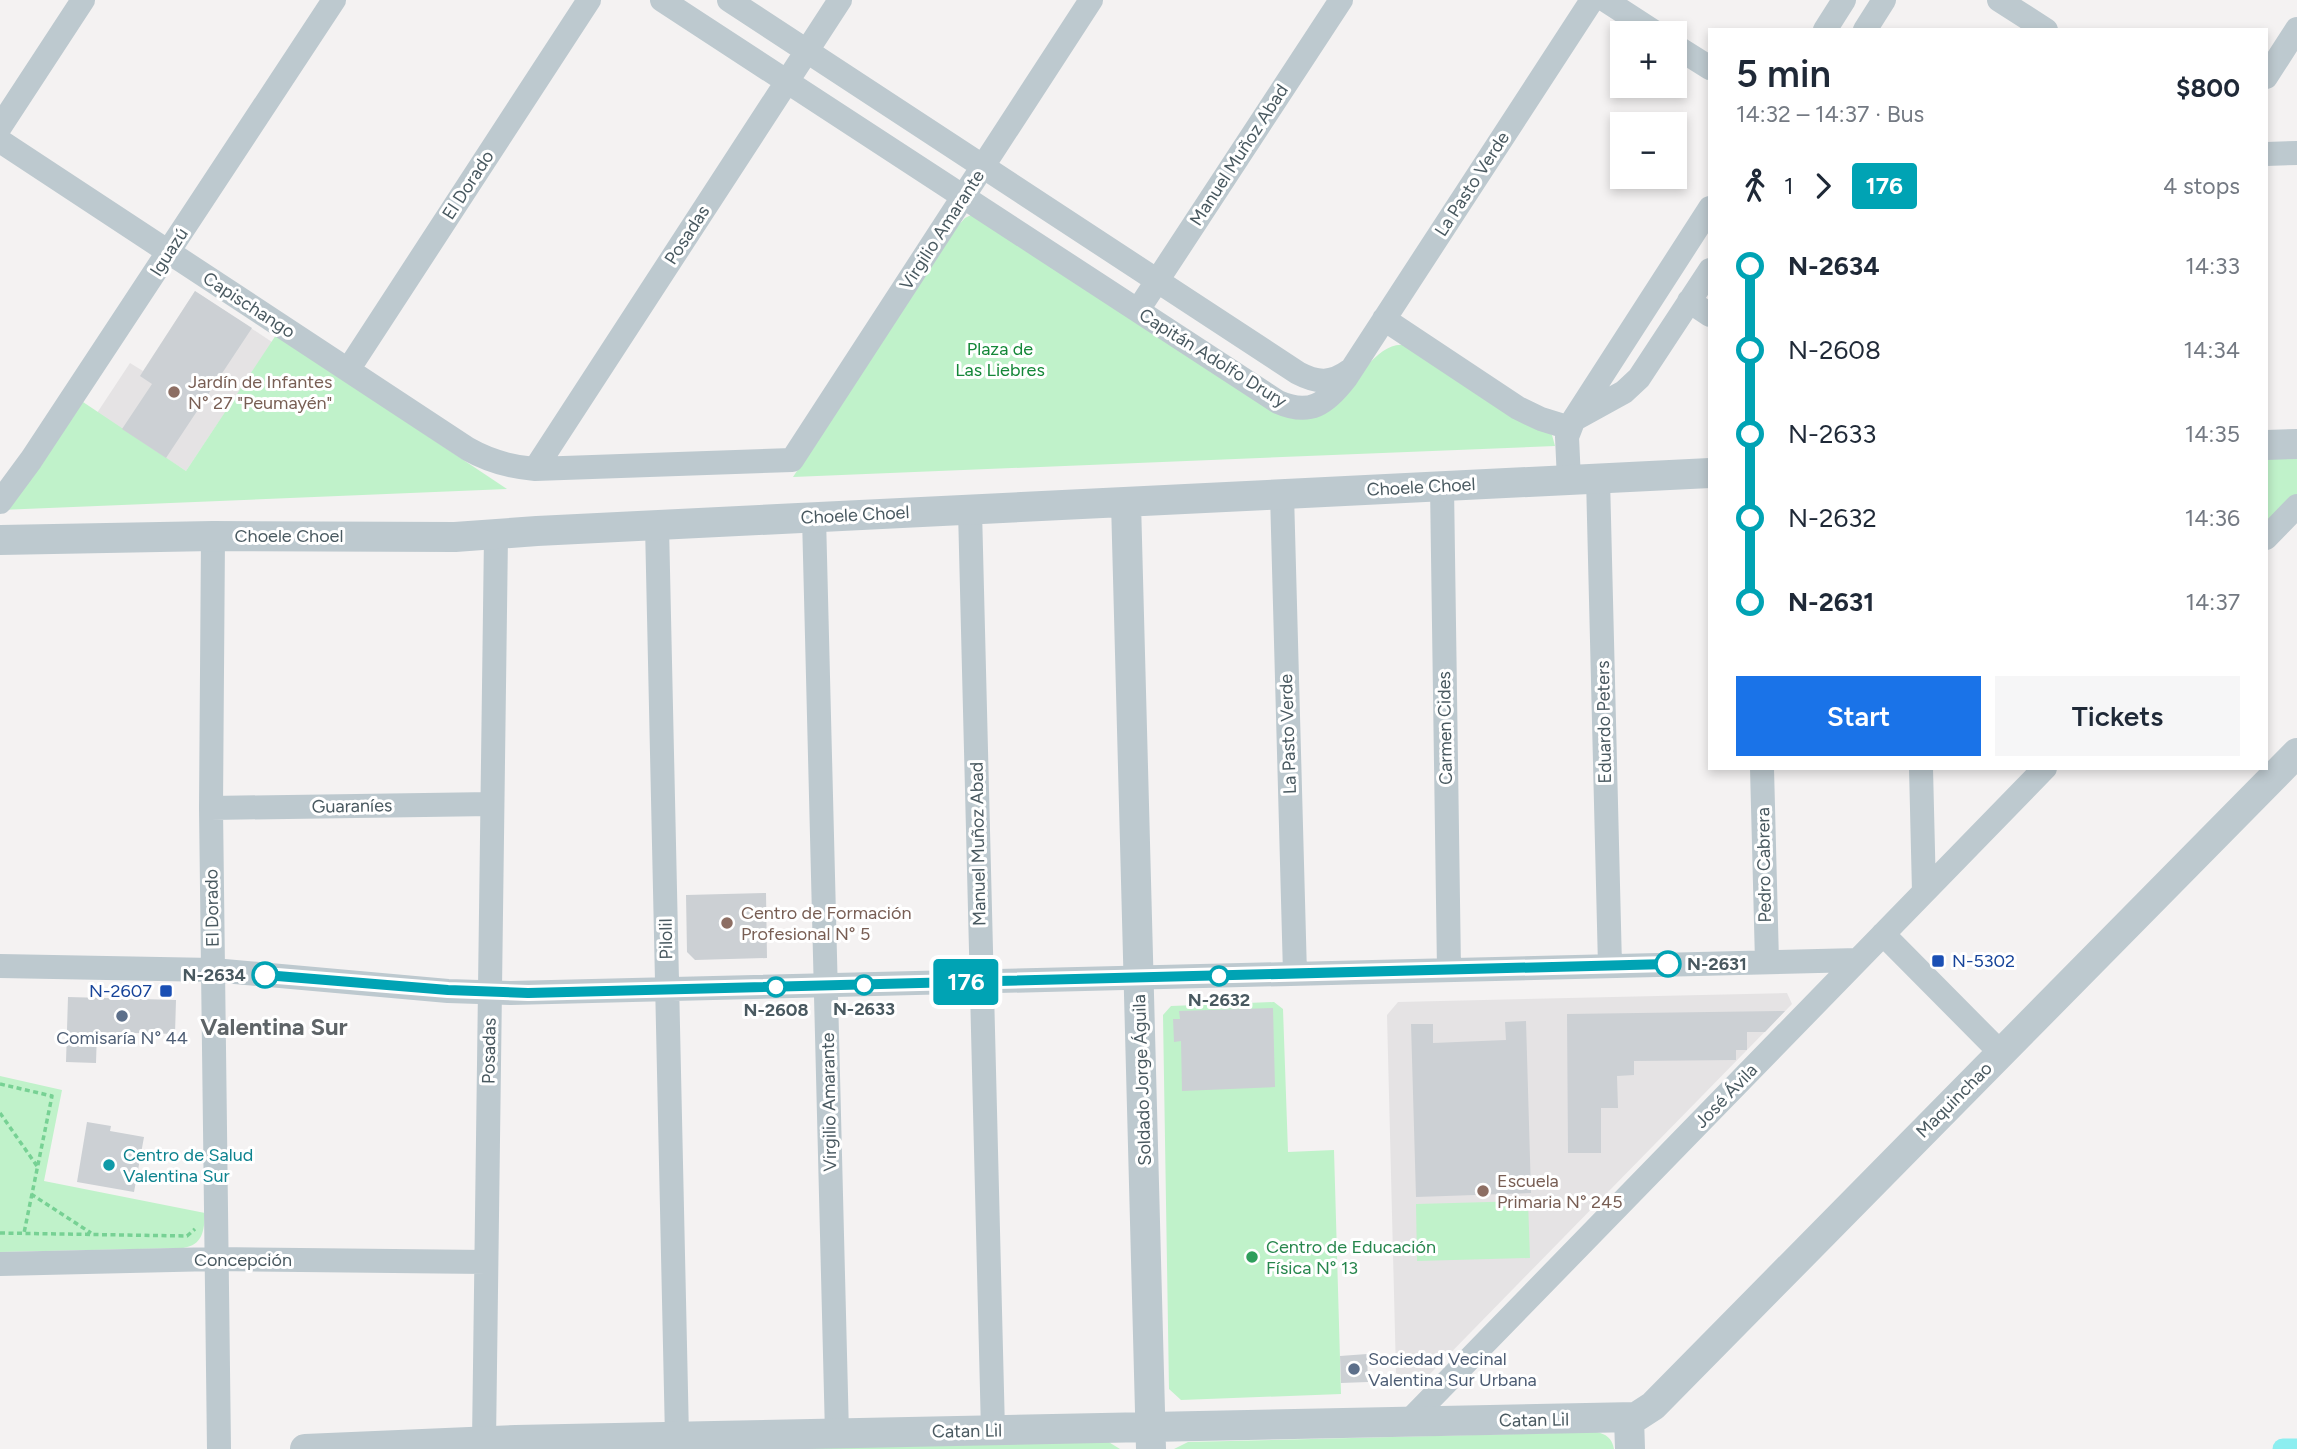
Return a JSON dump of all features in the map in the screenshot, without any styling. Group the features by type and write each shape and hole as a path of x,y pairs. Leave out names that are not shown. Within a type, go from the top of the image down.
{"street":[{"path":"0,127 83,0"},
{"name":"Iguazú","path":"1,498 31,460 334,0"},
{"name":"El Dorado","path":"348,370 589,0"},
{"name":"Capitán Adolfo Drury","path":"662,0 1278,401 1290,407 1310,408 1321,403 1339,387 1352,369"},
{"name":"Capitán Adolfo Drury","path":"729,0 1310,379 1332,381 1352,369"},
{"name":"Posadas","path":"535,469 840,0"},
{"name":"Virgilio Amarante","path":"535,469 792,460 1091,0"},
{"name":"Manuel Muñoz Abad","path":"1138,310 1341,0"},
{"name":"La Pasto Verde","path":"1352,369 1592,0"},
{"path":"1605,0 1637,21"},
{"path":"1826,28 1844,0"},
{"path":"1866,28 1884,0"},
{"path":"2000,0 2043,28"},
{"path":"2268,73 2297,30"},
{"path":"1687,54 1708,67"},
{"name":"Capischango","path":"0,141 468,449 500,464 535,469"},
{"path":"2268,154 2297,153"},
{"path":"1569,480 1567,446 1572,423 1708,211"},
{"path":"1384,319 1518,408 1541,419 1572,423 1639,379 1708,273"},
{"path":"1689,301 1708,314"},
{"path":"2268,445 2297,444"},
{"name":"Choele Choel","path":"0,540 213,536 455,537 1708,473"},
{"name":"Eduardo Peters","path":"1598,478 1610,966"},
{"name":"Carmen Cides","path":"1442,486 1448,970"},
{"name":"La Pasto Verde","path":"1282,494 1295,974"},
{"name":"Soldado Jorge Águila","path":"1126,502 1152,1438"},
{"path":"2268,536 2297,506"},
{"name":"Manuel Muñoz Abad","path":"970,510 993,1431"},
{"name":"Virgilio Amarante","path":"814,517 837,1434"},
{"name":"Pilolil","path":"657,525 677,1437"},
{"name":"Posadas","path":"484,1442 496,535"},
{"name":"El Dorado","path":"213,536 211,808 219,1449"},
{"name":"Maquinchao","path":"1629,1418 1642,1414 1653,1406 2297,753"},
{"name":"Pedro Cabrera","path":"1762,770 1767,962"},
{"path":"1921,770 1924,892"},
{"name":"José Ávila","path":"1407,1423 2043,770"},
{"name":"Guaraníes","path":"211,808 492,804"},
{"path":"1883,934 2001,1053"},
{"path":"0,966 213,970 490,993 1858,960"},
{"name":"Concepción","path":"0,1264 216,1259 486,1262"},
{"path":"1629,1418 1630,1449"},
{"name":"Catan Lil","path":"305,1449 484,1442 993,1431 1152,1438 1407,1423 1629,1418"}],"path":[{"path":"0,1084 52,1096 24,1233"},
{"path":"0,1113 37,1166"},
{"path":"32,1194 94,1235"},
{"path":"0,1233 187,1236 196,1228 196,1219"}],"shaded area":[{"name":"Jardín de Infantes N° 27 \"Peumayén\"","path":"195,291 272,342 186,471 97,413 130,363 143,371"},
{"name":"Escuela Primaria N° 245","path":"1787,993 1792,1004 1427,1377 1411,1381 1396,1373 1387,1015 1398,1002"}],"green space":[{"name":"Plaza de Las Liebres","path":"971,215 1266,402 1339,401 1376,357 1394,346 1403,345 1552,435 1555,446 793,477 954,230"},
{"path":"276,335 507,489 0,510 83,402 186,471"},
{"path":"2268,458 2297,459 2297,502 2268,532"},
{"name":"Centro de Educación Física N° 13","path":"1274,1002 1283,1009 1288,1152 1334,1150 1341,1394 1181,1400 1169,1389 1163,1015 1171,1006"},
{"path":"0,1076 62,1090 44,1181 205,1213 203,1231 195,1244 183,1248 0,1252"},
{"path":"1528,1201 1530,1258 1417,1261 1416,1204"},
{"path":"1596,1432 1608,1437 1614,1449 1174,1449 1188,1442"},
{"path":"1107,1441 1120,1449 697,1449"}],"building":[{"name":"Jardín de Infantes N° 27 \"Peumayén\"","path":"195,291 252,328 166,458 122,429 152,384 140,376"},
{"name":"Centro de Formación Profesional N° 5","path":"766,893 767,958 695,960 687,952 686,895"},
{"name":"Comisaría N° 44","path":"68,997 176,1000 175,1034 97,1032 96,1063 66,1062"},
{"path":"1273,1008 1275,1087 1182,1091 1181,1041 1174,1042 1173,1019 1180,1019 1179,1011"},
{"path":"1785,1011 1765,1032 1747,1032 1747,1050 1736,1050 1736,1060 1634,1061 1634,1075 1617,1076 1618,1108 1601,1108 1601,1153 1568,1153 1567,1014"},
{"path":"1526,1021 1531,1193 1416,1197 1411,1024 1433,1024 1433,1043 1506,1040 1505,1022"},
{"name":"Centro de Salud Valentina Sur","path":"87,1122 111,1126 110,1131 144,1137 134,1192 77,1182"},
{"name":"Sociedad Vecinal Valentina Sur Urbana","path":"1367,1354 1368,1382 1341,1383 1340,1356"}],"waterway":[{"path":"2283,1449 2297,1449"}],"bus line":[{"name":"176","path":"265,975 490,993 528,993 1668,964"}],"place":[{"name":"Jardín de Infantes N° 27 \"Peumayén\"","path":"174,392"},
{"name":"Centro de Formación Profesional N° 5","path":"727,923"},
{"name":"N-5302","path":"1938,961"},
{"name":"N-2631","path":"1668,964"},
{"name":"N-2634","path":"265,975"},
{"name":"N-2632","path":"1219,976"},
{"name":"N-2633","path":"864,985"},
{"name":"N-2608","path":"776,987"},
{"name":"N-2607","path":"166,991"},
{"name":"Comisaría N° 44","path":"122,1016"},
{"name":"Centro de Salud Valentina Sur","path":"109,1165"},
{"name":"Escuela Primaria N° 245","path":"1483,1191"},
{"name":"Centro de Educación Física N° 13","path":"1252,1257"},
{"name":"Sociedad Vecinal Valentina Sur Urbana","path":"1354,1369"}],"district":[{"name":"Valentina Sur","path":"274,1027"}]}
